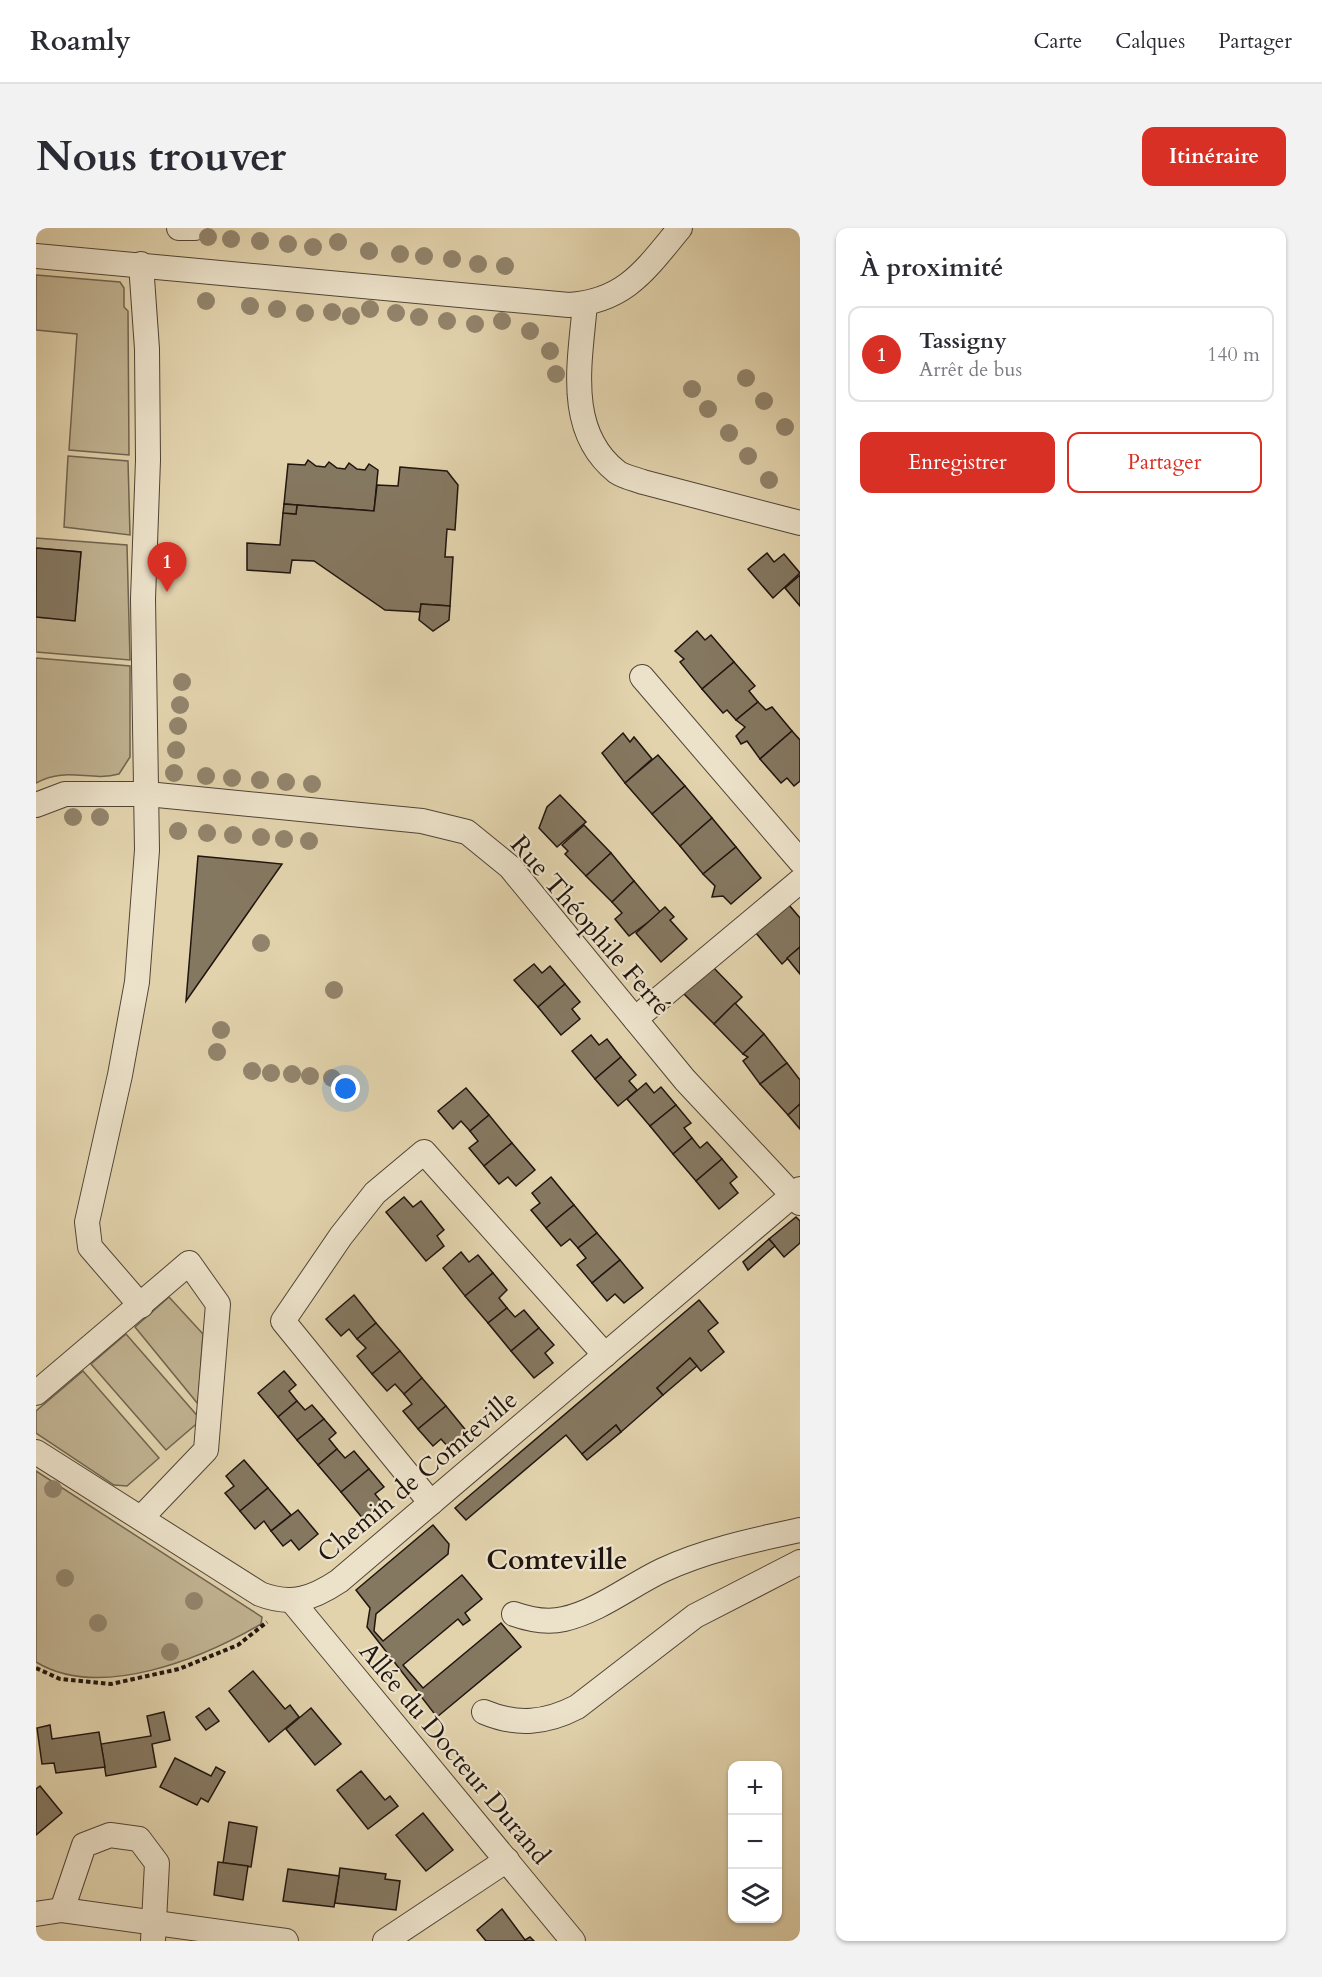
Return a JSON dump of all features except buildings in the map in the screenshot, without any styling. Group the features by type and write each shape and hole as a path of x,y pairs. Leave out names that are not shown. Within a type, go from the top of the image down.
{"street":[{"path":"179,228 195,228"},
{"path":"36,256 553,304 585,304 603,300 631,284 680,228"},
{"path":"141,264 147,349 148,460 143,599 147,850 136,982 120,1075 87,1222 90,1247 141,1306"},
{"path":"585,304 579,376 580,416 592,445 618,473 643,482 800,523"},
{"path":"642,677 800,861"},
{"name":"Rue Théophile Ferré","path":"36,806 65,794 147,794 422,821 467,832 510,867 685,1080 798,1196"},
{"path":"635,1019 800,881"},
{"path":"431,1503 283,1321 341,1236 375,1193 399,1172 424,1152 605,1355"},
{"name":"Chemin de Comteville","path":"36,1452 142,1517 260,1594 275,1600 291,1601 321,1593 339,1581 605,1355 798,1196"},
{"path":"36,1393 189,1263 218,1304 206,1450 142,1517"},
{"path":"514,1614 545,1621 565,1618 587,1610 666,1568 745,1542 800,1530"},
{"path":"484,1712 515,1721 557,1717 578,1707 695,1616 800,1562"},
{"name":"Allée du Docteur Durand","path":"291,1601 573,1941"},
{"path":"62,1910 84,1845 110,1835 139,1839 157,1863 154,1932"},
{"path":"385,1941 507,1860"},
{"path":"36,1914 62,1910 154,1932 286,1941"}],"path":[{"path":"36,1668 60,1679 111,1684 179,1670 238,1645 291,1601"}],"shaded area":[{"path":"36,275 120,282 124,288 124,307 128,311 129,455 69,450 77,334 36,330"},
{"path":"68,456 128,461 130,535 64,527"},
{"path":"36,538 127,545 130,660 36,652 36,617 75,620 81,552 36,548"},
{"path":"36,658 130,666 130,757 119,774 58,776 36,783"},
{"path":"169,1297 203,1334 198,1404 135,1327"},
{"path":"126,1334 201,1420 166,1450 91,1364"},
{"path":"83,1371 159,1458 127,1486 114,1485 36,1433 36,1411"},
{"path":"36,1471 262,1617 261,1624 210,1650 181,1661 120,1676 90,1677 62,1673 36,1662"}],"place":[{"name":"Tassigny","path":"167,592"}],"district":[{"name":"Comteville","path":"557,1559"}]}
